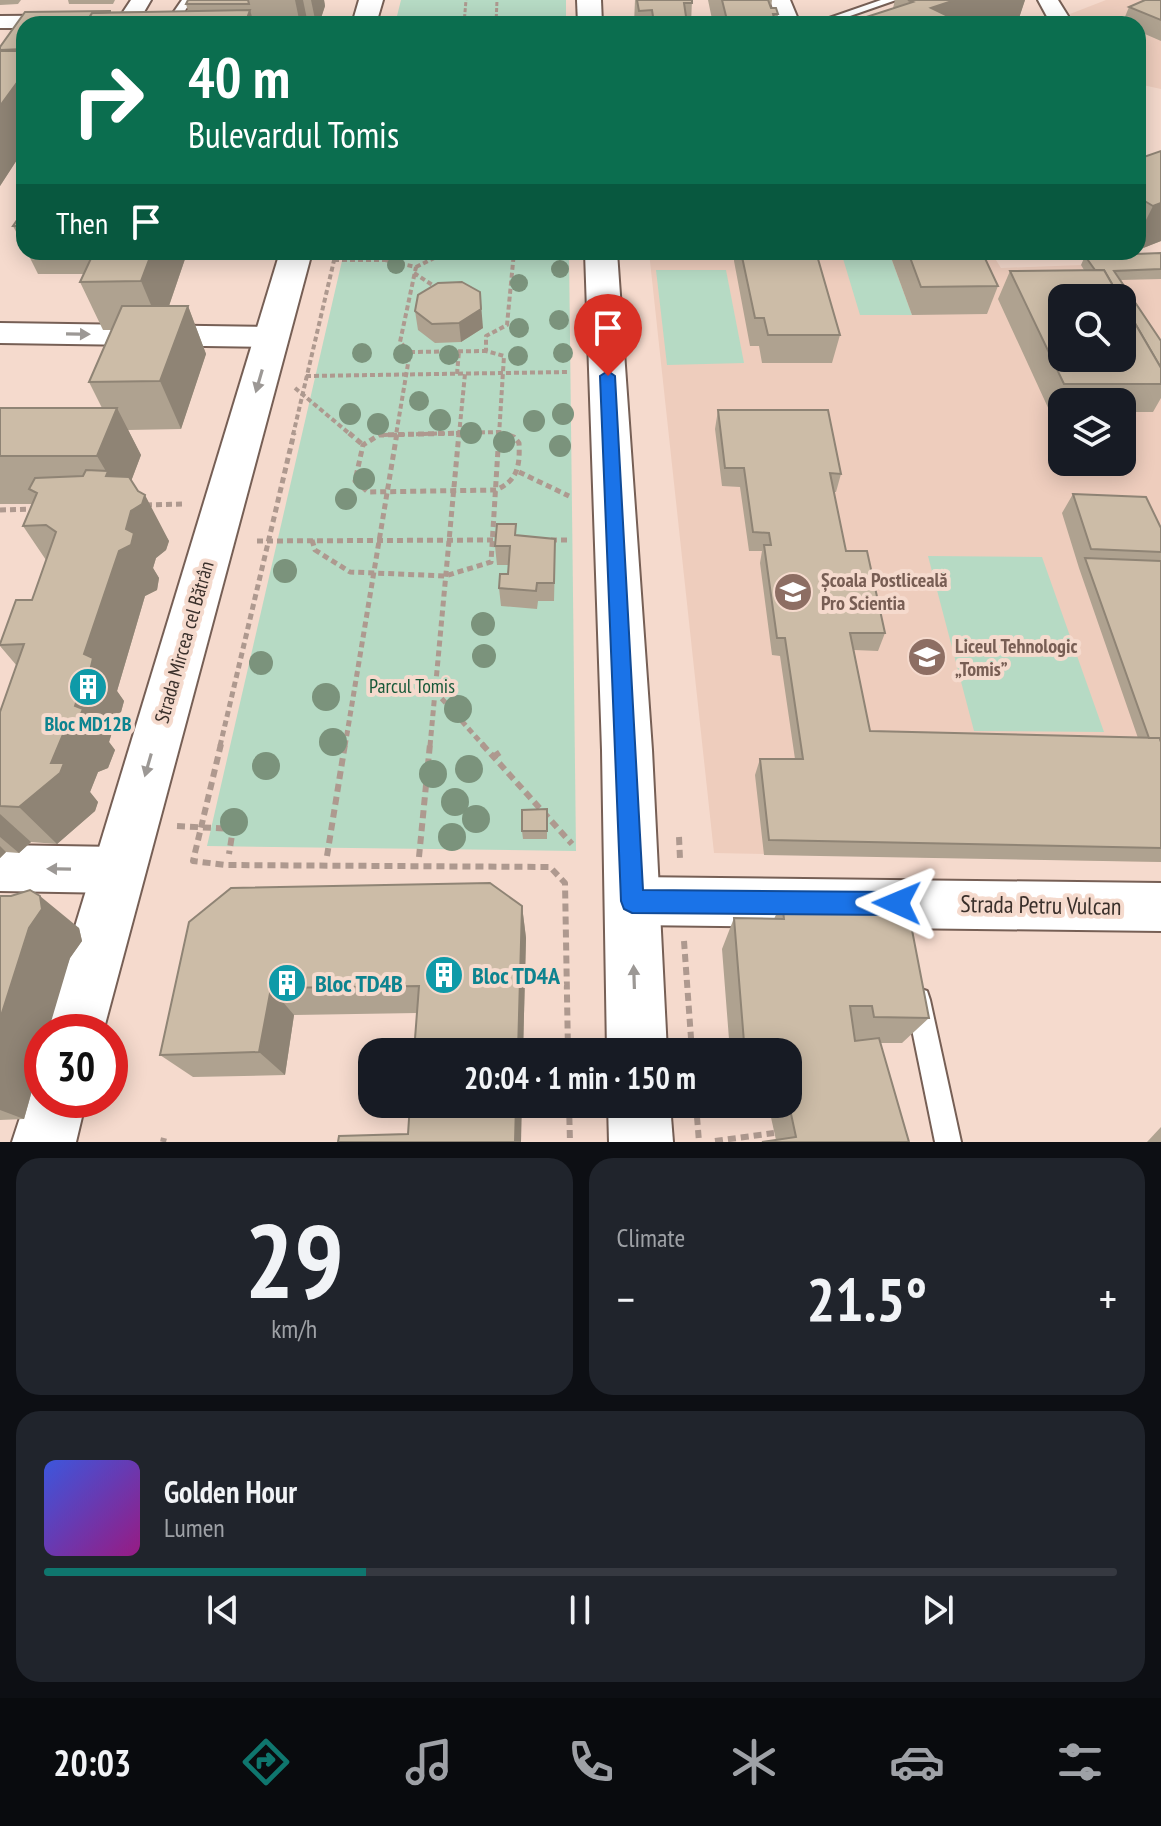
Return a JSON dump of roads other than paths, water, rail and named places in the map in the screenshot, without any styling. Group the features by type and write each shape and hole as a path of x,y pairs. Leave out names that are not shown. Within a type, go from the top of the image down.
{"main road":[{"name":"Strada Mircea cel Bătrân","path":"78,1014 271,337 317,260"},
{"path":"601,260 637,1038"},
{"path":"44,1142 50,1118"},
{"path":"640,1118 641,1142"}],"street":[{"path":"0,333 271,337"},
{"path":"0,868 117,870"},
{"name":"Strada Petru Vulcan","path":"632,901 901,918 1161,907"}],"lane":[{"path":"176,15 187,0"},
{"path":"842,16 891,0"},
{"path":"176,15 190,15"},
{"path":"914,978 948,1142"}],"place":[{"name":"Școala Postliceală Pro Scientia","path":"793,592"},
{"name":"Liceul Tehnologic „Tomis”","path":"927,657"},
{"name":"Bloc MD12B","path":"88,687"},
{"name":"Bloc TD4A","path":"444,975"},
{"name":"Bloc TD4B","path":"287,983"}],"park label":[{"name":"Parcul Tomis","path":"412,686"}]}
